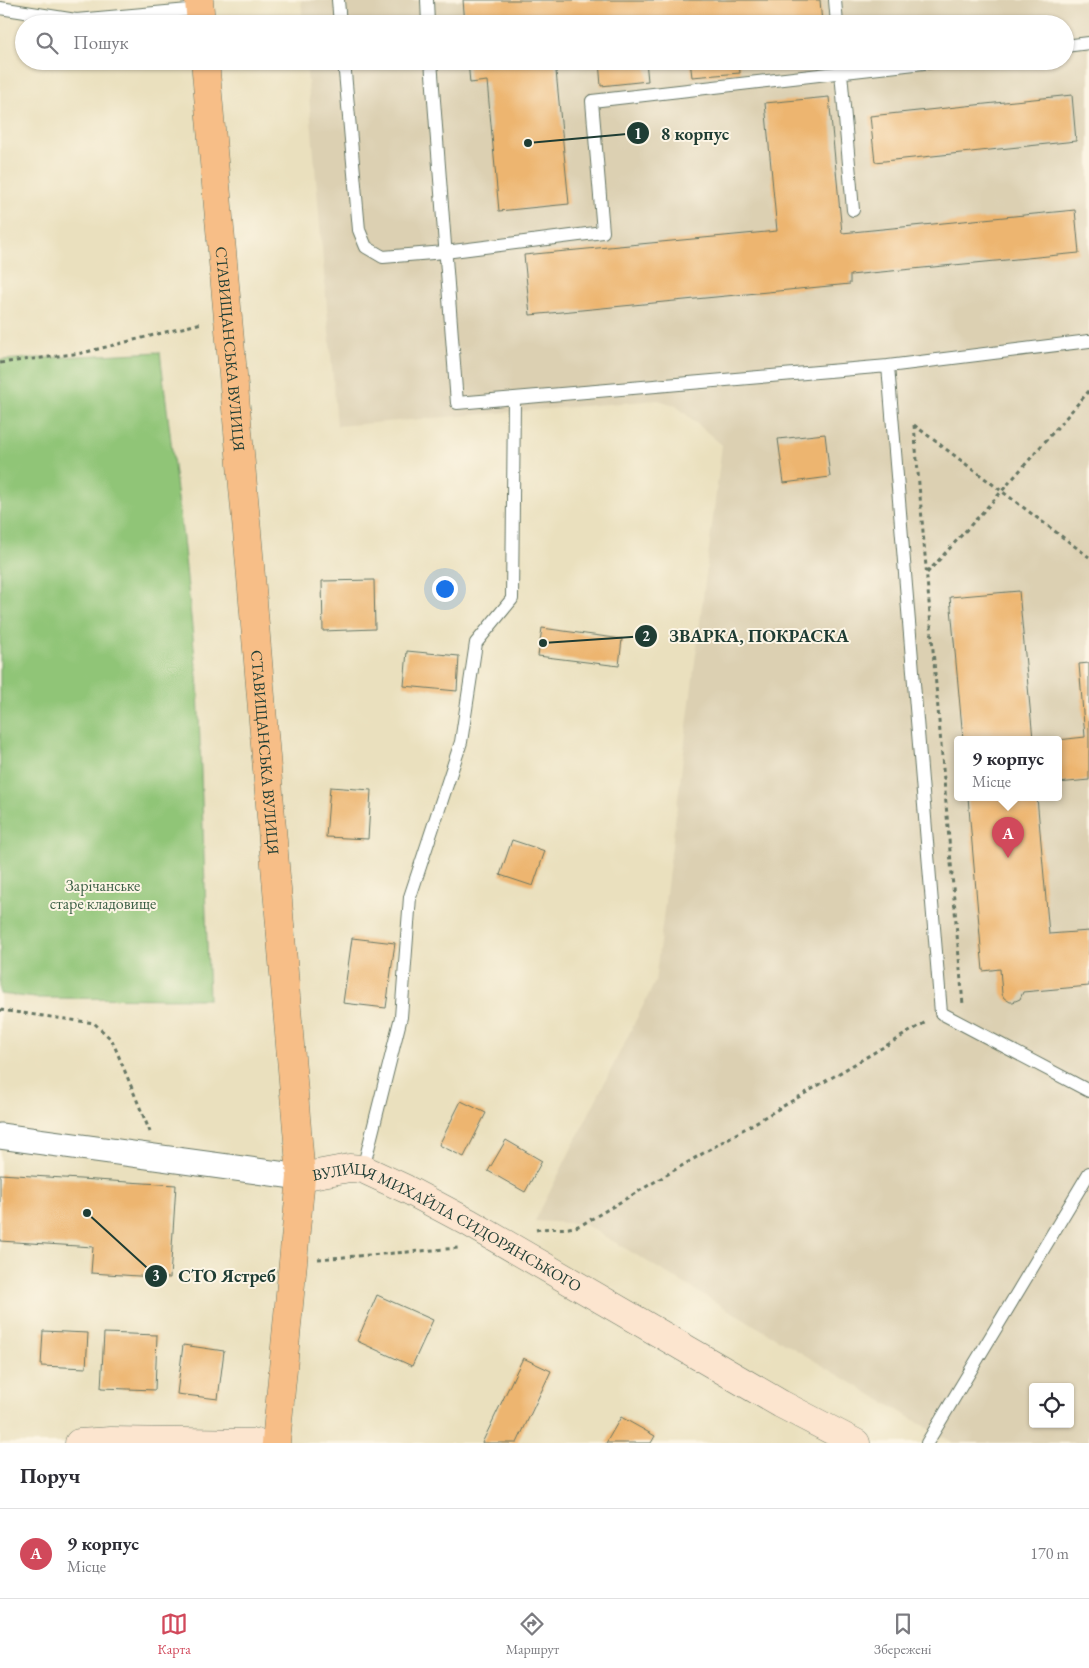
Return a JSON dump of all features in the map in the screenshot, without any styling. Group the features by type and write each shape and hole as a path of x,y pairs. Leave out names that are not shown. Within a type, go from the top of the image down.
{"main road":[{"name":"СТАВИЩАНСЬКА ВУЛИЦЯ","path":"205,70 251,575 301,1177 276,1443"}],"street":[{"name":"ВУЛИЦЯ МИХАЙЛА СИДОРЯНСЬКОГО","path":"0,1136 301,1177 349,1168 363,1169 406,1189 498,1239 781,1404 856,1443"},
{"path":"79,1443 111,1441 256,1443"}],"lane":[{"path":"338,0 339,15"},
{"path":"427,0 428,15"},
{"path":"835,0 836,15"},
{"path":"0,8 44,15"},
{"path":"145,15 200,11"},
{"path":"1074,44 1089,42"},
{"path":"345,70 359,230 366,247 383,257 445,252 603,232 592,101 825,70"},
{"path":"432,70 456,403 888,366 1089,341"},
{"path":"840,70 854,210"},
{"path":"888,366 942,1013 1089,1092"},
{"path":"363,1169 401,1017 410,897 461,742 476,643 512,599 514,399"},
{"path":"927,1443 1089,1173"}],"path":[{"path":"0,363 82,353 227,317"},
{"path":"927,572 1002,491 1089,391"},
{"path":"892,408 1089,556"},
{"path":"914,425 964,1025"},
{"path":"0,1010 94,1023 106,1034 112,1040 161,1158"},
{"path":"293,1261 459,1248 542,1229 574,1229 942,1013"}],"shaded area":[{"path":"301,0 1089,0 1089,1443 953,1443 584,1224 535,1221 655,982 722,445 675,405 658,400 337,426 307,70 1074,70 1074,15 302,15"}],"green space":[{"name":"Зарічанське старе кладовище","path":"160,352 183,539 198,686 209,999 36,998 0,994 0,360"}],"building":[{"path":"463,0 820,0 821,15 464,15"},
{"path":"469,70 556,70 569,204 499,211 487,81 470,83"},
{"path":"600,70 647,70 648,81 601,86"},
{"path":"691,70 740,70 740,73 692,77"},
{"path":"1072,95 1076,141 875,162 870,116"},
{"path":"829,97 842,233 1075,210 1079,253 850,275 850,284 530,315 524,255 777,231 765,103"},
{"path":"825,434 830,477 784,483 778,439"},
{"path":"374,580 375,629 323,631 322,581"},
{"path":"1019,591 1033,736 963,736 950,597"},
{"path":"542,628 622,639 619,666 538,656"},
{"path":"407,651 459,656 457,691 404,686"},
{"path":"1089,663 1089,780 1062,783 1062,740 1085,737 1079,664"},
{"path":"330,787 371,790 368,839 326,837"},
{"path":"968,801 1037,801 1049,934 1089,931 1089,986 1023,992 1020,999 1010,1002 1002,994 1000,969 983,971"},
{"path":"512,840 545,851 533,886 500,875"},
{"path":"352,938 395,943 386,1008 343,1003"},
{"path":"461,1101 486,1113 464,1157 439,1145"},
{"path":"506,1140 542,1161 525,1192 488,1171"},
{"path":"0,1174 176,1185 170,1278 91,1273 93,1247 0,1241"},
{"path":"377,1295 433,1320 412,1366 357,1341"},
{"path":"43,1331 88,1333 86,1368 41,1366"},
{"path":"104,1333 157,1335 155,1390 101,1388"},
{"path":"183,1345 224,1351 218,1399 177,1394"},
{"path":"523,1358 551,1371 517,1443 482,1443"},
{"path":"621,1417 655,1436 651,1443 606,1443"}],"place":[{"name":"8 корпус","path":"528,143"},
{"name":"ЗВАРКА, ПОКРАСКА","path":"543,643"},
{"name":"9 корпус","path":"1008,858"},
{"name":"СТО Ястреб","path":"87,1213"}]}
